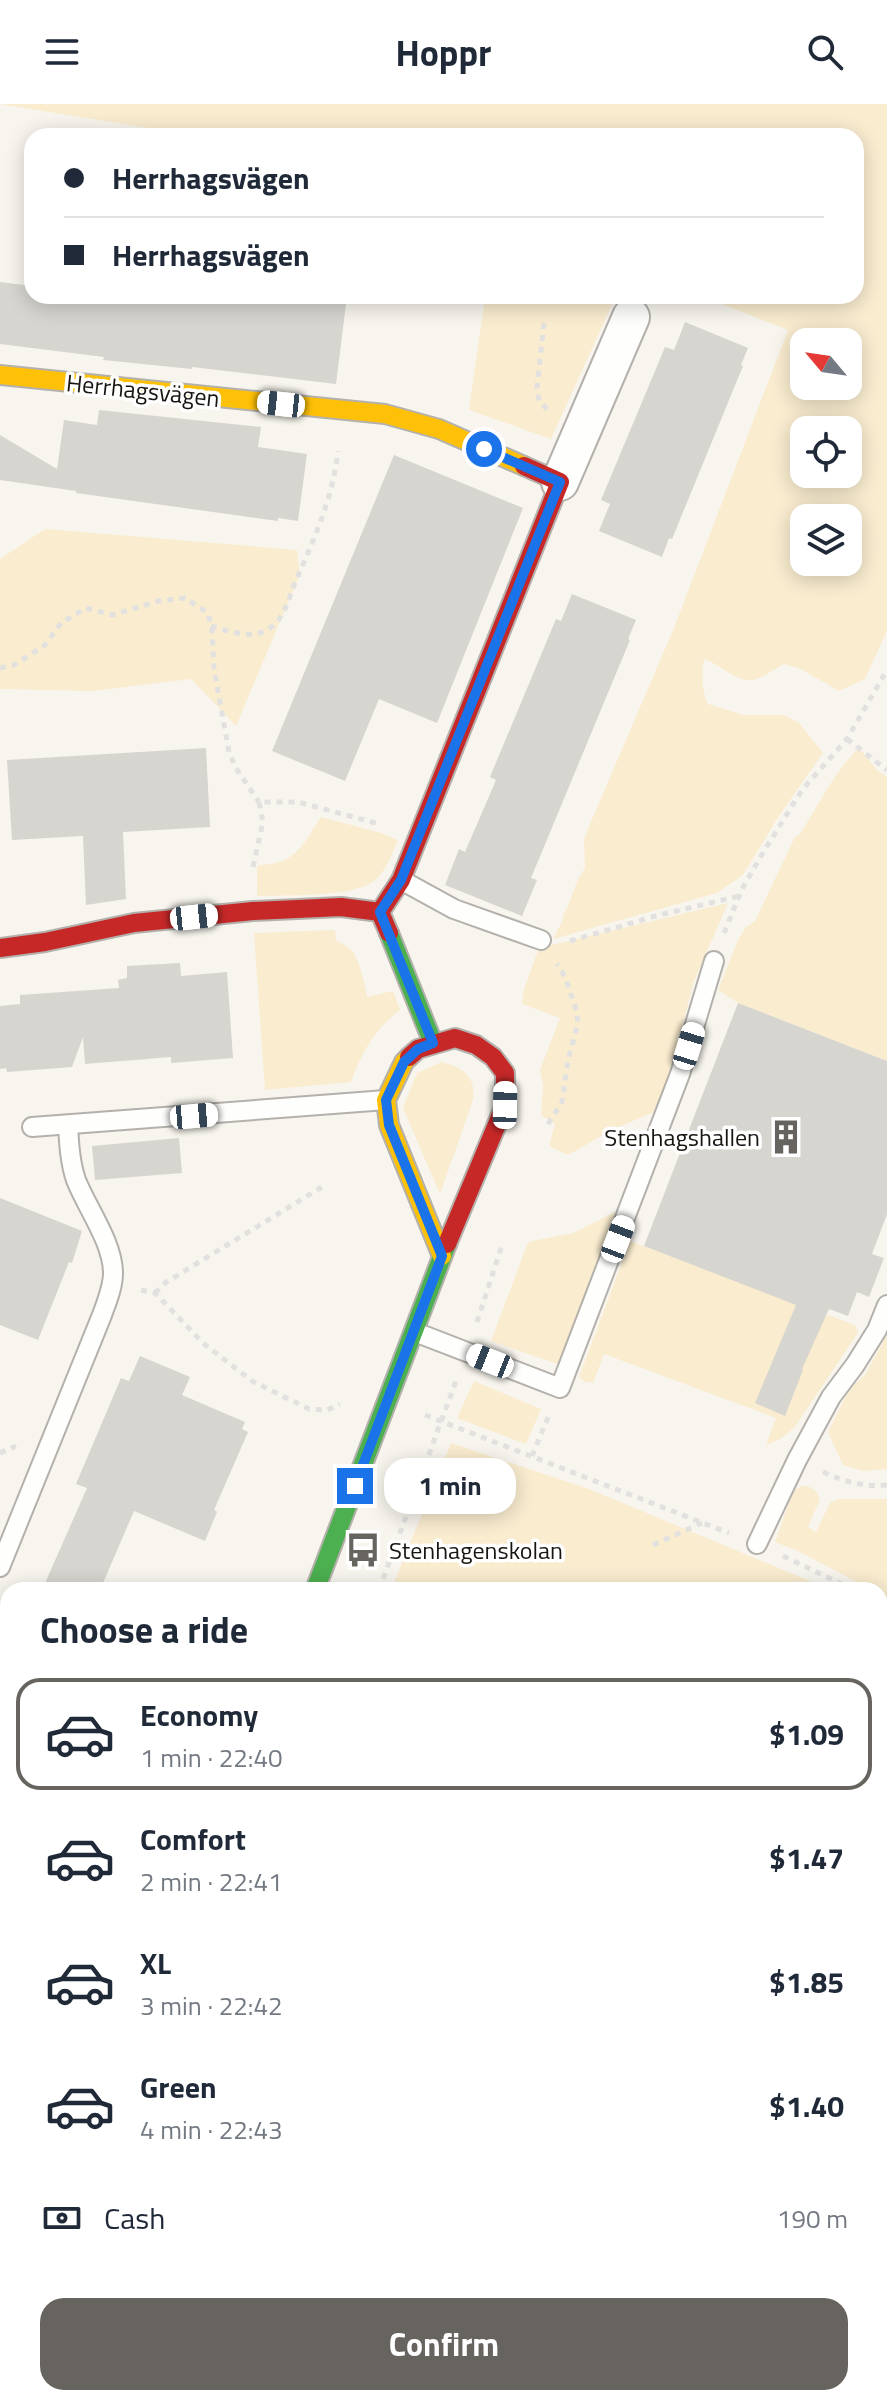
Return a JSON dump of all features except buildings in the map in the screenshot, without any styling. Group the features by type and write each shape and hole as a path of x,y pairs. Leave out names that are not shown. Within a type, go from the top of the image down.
{"street":[{"path":"380,912 401,880 560,482 631,317"},
{"name":"Herrhagsvägen","path":"0,375 385,414 439,429 560,482"},
{"path":"0,948 134,923 253,911 341,907 380,912"},
{"path":"380,912 433,1043"},
{"path":"318,1582 442,1256 505,1105 505,1073 493,1057 476,1045 455,1038 418,1049 404,1062 386,1100 389,1125 442,1256"}],"lane":[{"path":"401,880 454,909 541,940"},
{"path":"415,1332 560,1388 680,1074 714,961"},
{"path":"32,1127 386,1100"},
{"path":"0,1567 112,1284 113,1268 108,1249 75,1178 68,1125"},
{"path":"757,1544 831,1397 877,1330 887,1305"}],"path":[{"path":"544,323 537,388 539,401 548,411 583,429"},
{"path":"211,626 253,635 275,624 286,607 335,479 343,410"},
{"path":"0,668 14,665 45,645 61,623 86,608 113,615 158,601 185,598 208,613 214,669 229,752 259,802 263,816 256,851"},
{"path":"714,961 740,896 761,856 802,790 847,739 887,670"},
{"path":"847,739 887,770"},
{"path":"259,802 298,802 418,836"},
{"path":"541,940 565,942 740,896"},
{"path":"541,940 565,977 578,1023 568,1060 562,1102 547,1125"},
{"path":"155,1293 165,1283 322,1187"},
{"path":"112,1284 155,1293 214,1353 252,1381 296,1404 313,1410 327,1410 359,1390 703,1522 837,1582"},
{"path":"532,1456 560,1388"},
{"path":"382,1582 441,1421"},
{"path":"797,1460 848,1483 887,1485"},
{"path":"653,1545 703,1522"}],"shaded area":[{"path":"0,104 887,104 887,631 865,679 839,691 801,669 784,664 761,677 746,680 704,659 703,682 708,704 744,715 784,715 799,723 823,753 743,875 717,893 553,939 585,868 584,840 590,824 674,628 788,330 721,304 864,304 864,128 148,128"},
{"path":"484,304 612,304 551,439 469,410"},
{"path":"45,529 297,550 300,574 236,726 191,679 93,691 0,689 0,559"},
{"path":"859,748 887,777 887,1061 738,1003 718,990 738,940 746,927 755,921 795,837 800,834 841,768"},
{"path":"321,817 398,840 380,875 354,890 257,896 257,866 292,856"},
{"path":"728,903 694,981 667,1083 654,1112 612,1130 568,1155 549,1146 555,1124 541,1115 543,1086 540,1070 560,1018 522,1004 524,989 539,948"},
{"path":"335,930 336,940 355,956 367,997 393,991 400,1010 370,1042 351,1082 265,1090 254,933"},
{"path":"442,1062 466,1074 472,1085 473,1100 440,1194 403,1108 417,1073"},
{"path":"615,1212 560,1365 491,1341 528,1242 573,1233"},
{"path":"630,1241 855,1325 858,1333 794,1428 779,1440 766,1445 776,1418 604,1354 593,1383 579,1377"},
{"path":"887,1335 887,1469 863,1471 843,1465 828,1432 850,1388 865,1375"},
{"path":"474,1381 541,1409 526,1444 457,1418"},
{"path":"451,1443 589,1489 812,1582 394,1582"},
{"path":"802,1486 817,1493 820,1499 808,1527 816,1532 830,1503 838,1499 887,1499 887,1582 857,1582 775,1542 793,1491"}],"traffic: fast":[{"path":"389,933 433,1043"},
{"path":"318,1582 447,1244"}],"traffic: slow":[{"path":"0,375 385,414 439,429 524,466"},
{"path":"409,1057 386,1100 389,1125 442,1256"}],"traffic: jam":[{"path":"389,933 380,912 401,880 560,482 524,466"},
{"path":"0,948 134,923 253,911 341,907 380,912"},
{"path":"409,1057 418,1049 455,1038 476,1045 493,1057 505,1073 505,1105 447,1244"}],"place":[{"name":"Stenhagshallen","path":"786,1137"},
{"name":"Stenhagenskolan","path":"363,1550"}],"route":[{"path":"355,1486 442,1256 389,1125 386,1100 404,1062 418,1049 433,1043 380,912 401,880 560,482 484,449"}]}
